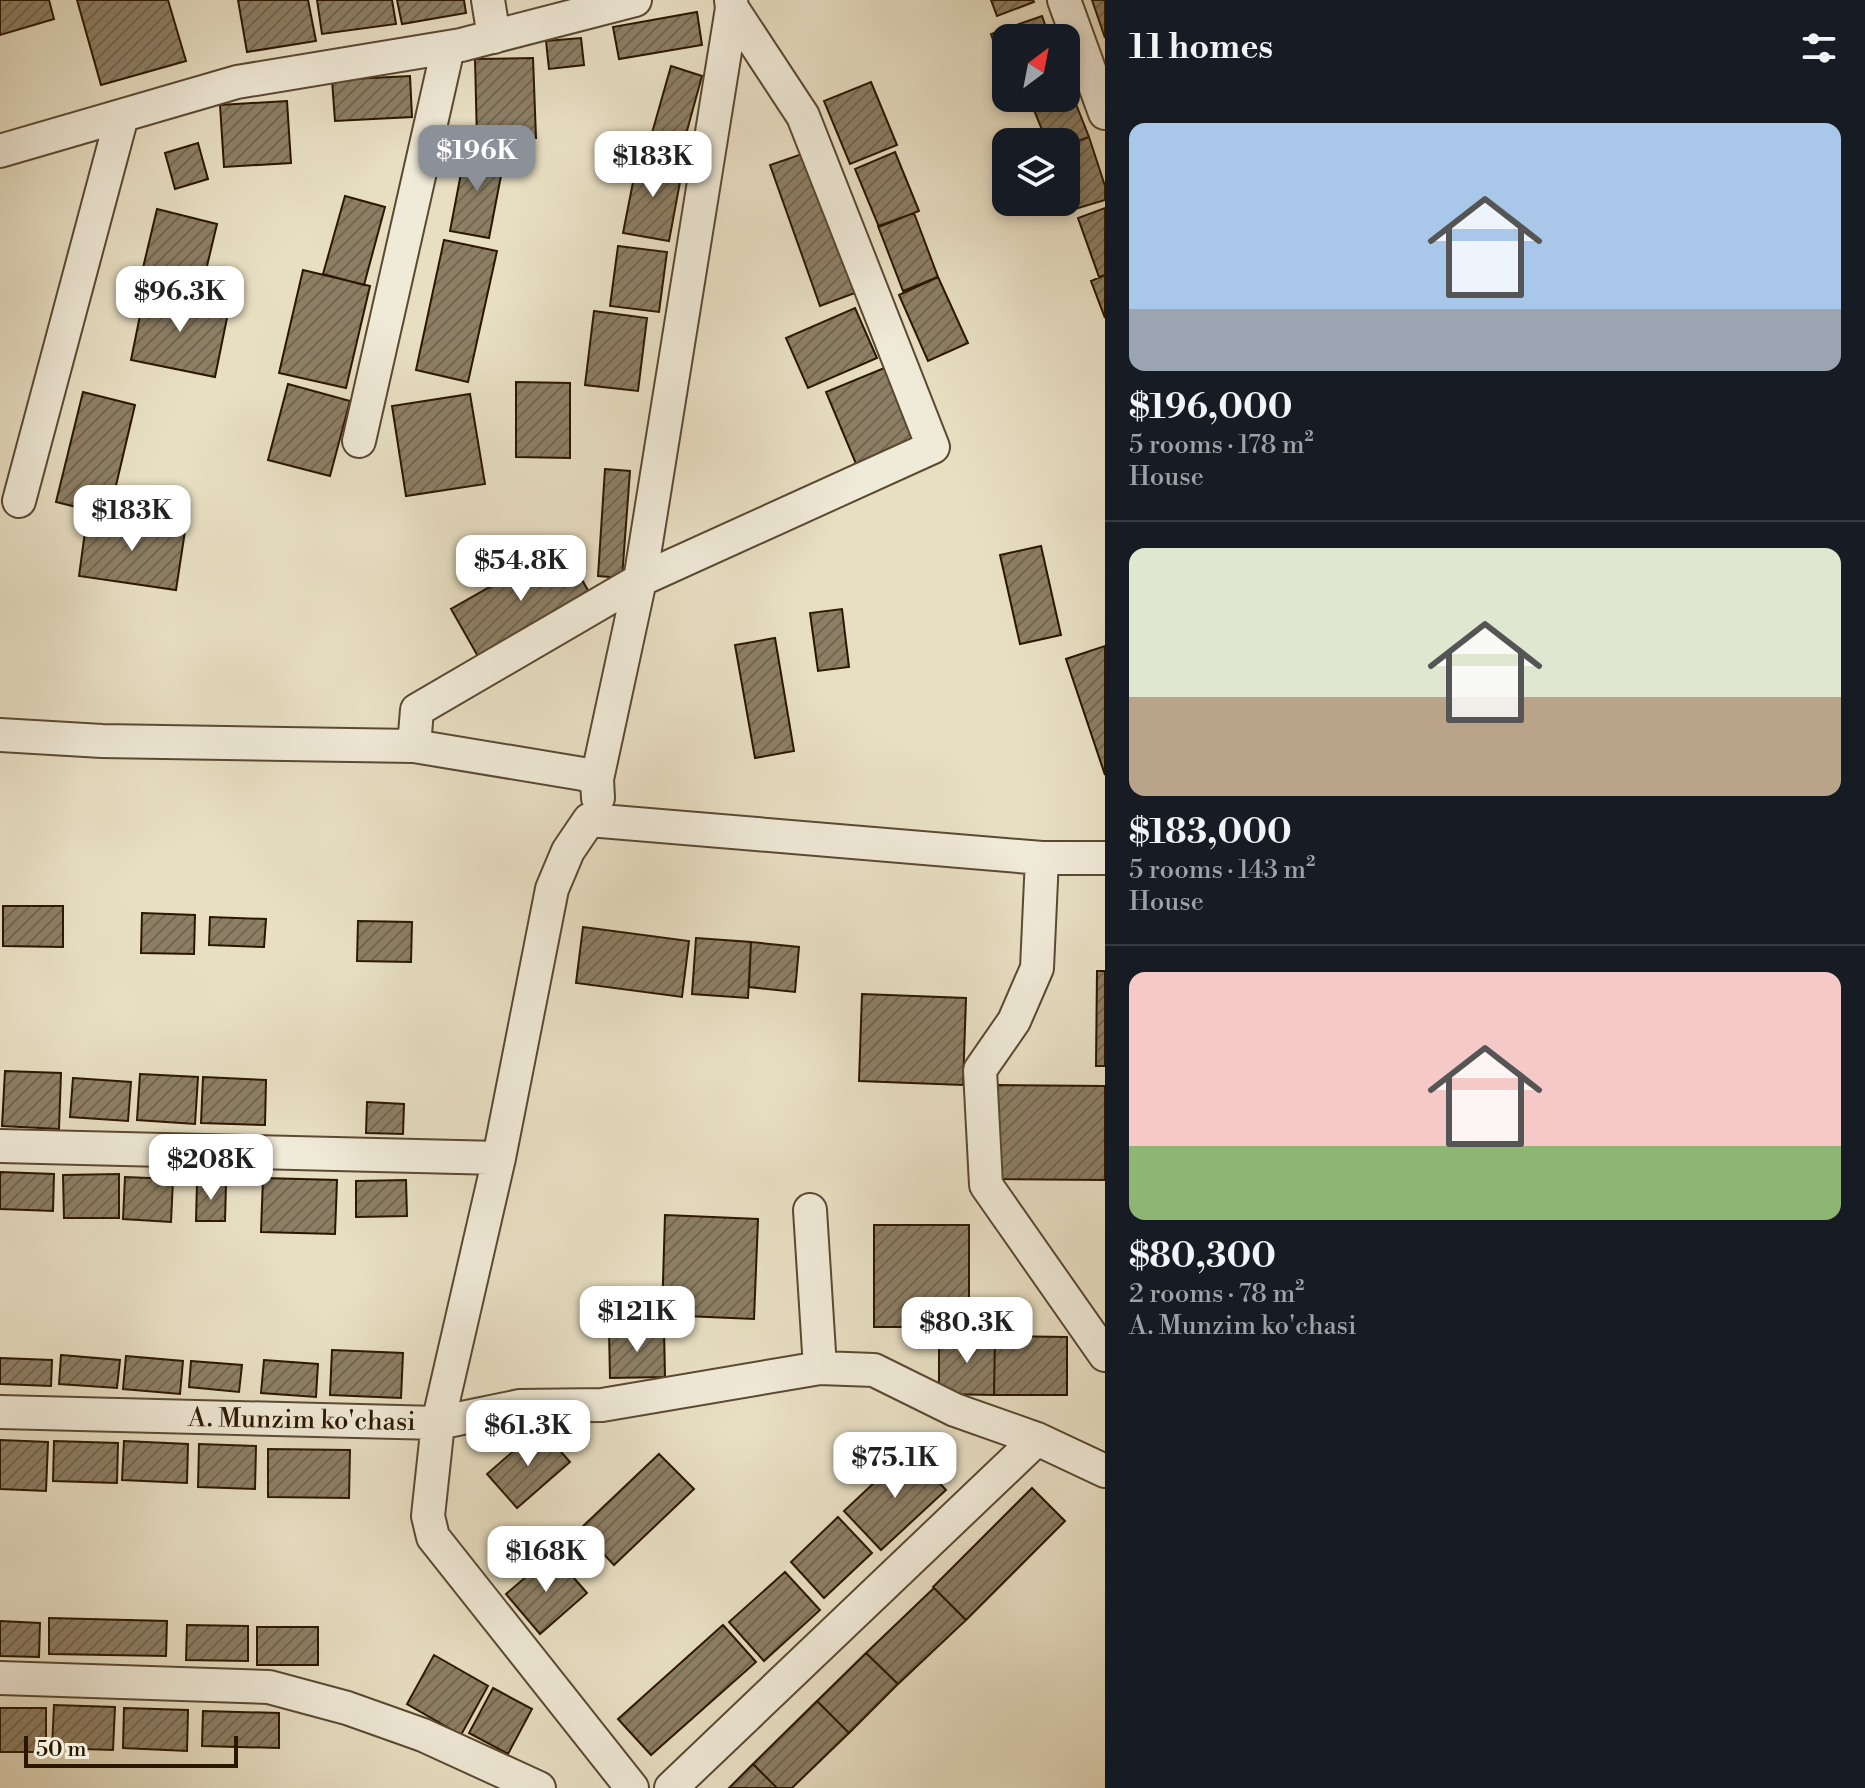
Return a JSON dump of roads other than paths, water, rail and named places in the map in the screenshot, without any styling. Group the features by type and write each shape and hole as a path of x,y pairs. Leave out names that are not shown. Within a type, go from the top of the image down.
{"street":[{"path":"488,0 494,37"},
{"path":"0,151 237,82 448,48 635,0"},
{"path":"1064,0 1105,113"},
{"path":"414,746 417,710 640,580 933,447 803,116 732,4"},
{"path":"632,1788 433,1537 428,1516 438,1423 499,1158 552,889 568,851 589,820 598,799 597,779 640,580 732,4"},
{"path":"359,441 448,48"},
{"path":"19,501 122,116"},
{"path":"0,735 102,741 414,746 552,767 597,779"},
{"path":"589,820 1042,858 1105,858"},
{"path":"1042,858 1037,968 1014,1021 980,1070 986,1185 1105,1355"},
{"path":"0,1146 499,1158"},
{"path":"810,1210 820,1368"},
{"name":"A. Munzim ko'chasi","path":"0,1412 438,1423 520,1406 602,1405 820,1368 874,1370 955,1410 1037,1439 1105,1471"},
{"path":"671,1788 1037,1439"},
{"path":"0,1678 269,1687 347,1708 423,1735 539,1788"}]}
